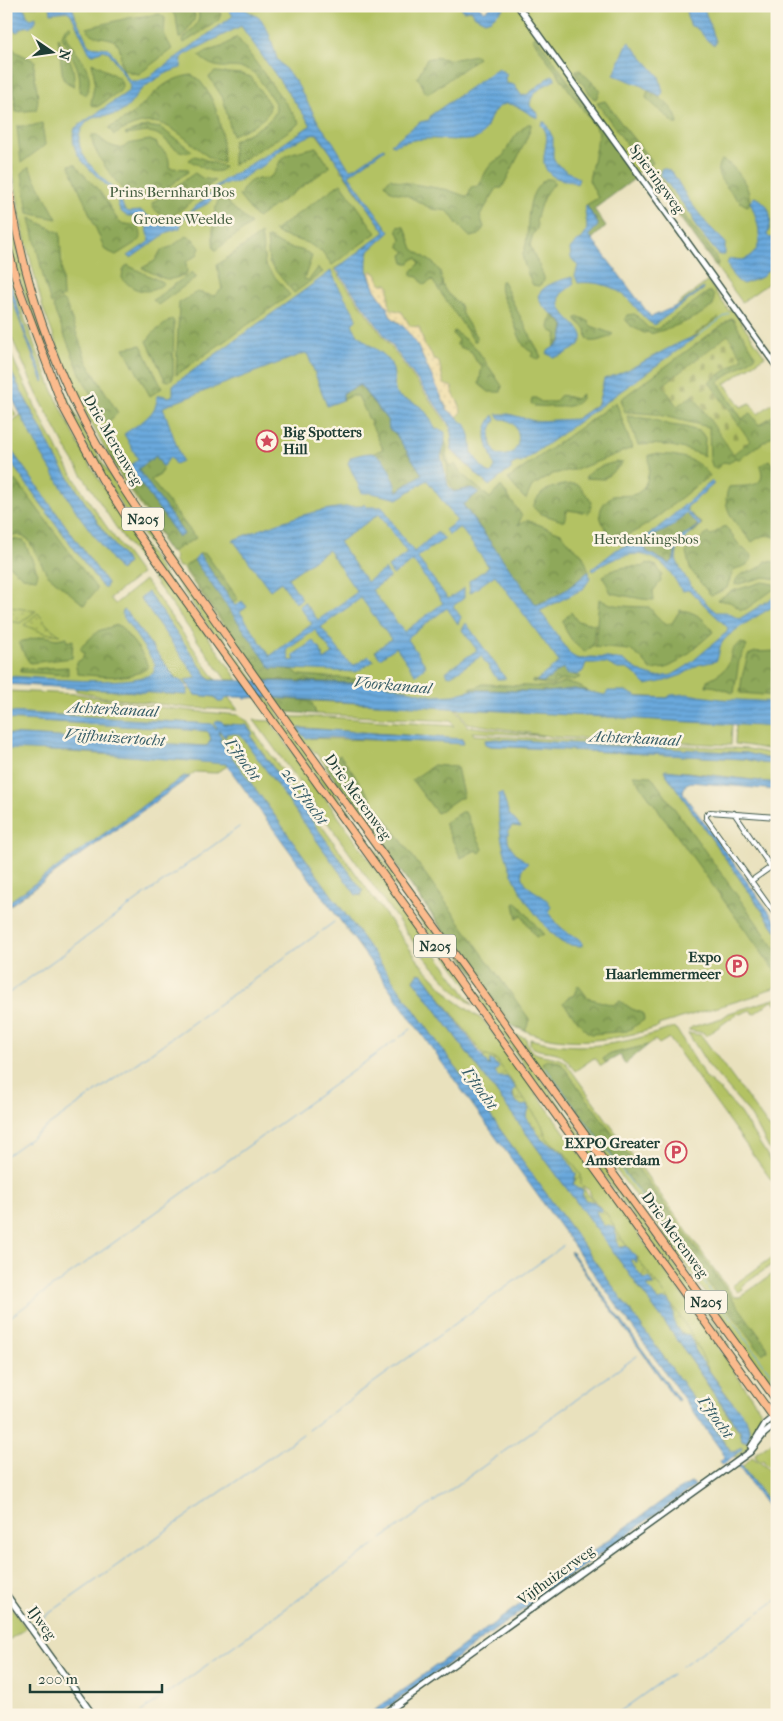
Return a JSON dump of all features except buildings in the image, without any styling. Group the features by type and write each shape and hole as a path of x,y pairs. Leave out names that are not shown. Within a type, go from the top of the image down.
{"highway":[{"name":"Drie Merenweg","path":"6,166 11,207 37,308 73,399 103,456 143,519 273,702 777,1401"},
{"name":"Drie Merenweg","path":"6,240 17,283 62,405 102,479 132,526 776,1419"}],"street":[{"name":"Spieringweg","path":"518,6 777,367"},
{"path":"777,816 710,812 706,815 706,818 777,917"},
{"path":"734,813 771,867 752,881"},
{"name":"Vijfhuizerweg","path":"383,1715 744,1455 763,1427 776,1419"},
{"name":"IJweg","path":"6,1594 93,1715"}],"green space":[{"name":"Groene Weelde","path":"6,6 227,6 312,125 310,126 342,167 340,169 342,172 345,170 235,6 475,6 481,14 492,6 777,6 777,277 742,302 643,168 588,210 592,225 586,237 653,323 708,281 729,311 732,309 765,356 725,384 741,407 750,403 758,414 777,400 777,703 606,695 448,697 467,726 543,736 472,732 474,735 748,749 777,755 777,759 747,753 496,739 485,740 486,744 491,746 745,759 777,764 777,783 688,772 664,771 777,932 777,987 761,992 761,994 658,1025 659,1027 614,1038 567,1040 552,1038 534,1034 509,1024 326,766 315,752 303,742 288,717 328,717 454,726 451,721 316,714 311,701 381,704 261,680 182,567 179,567 174,560 176,558 119,474 82,406 43,308 22,227 6,129","holes":["345,175 388,233 344,266 483,474 500,474 488,485 450,450 452,438 449,426 334,269 353,258 385,232","718,318 519,462 517,461","298,729 462,739 464,743 306,738"]},
{"path":"172,6 190,6 195,15 194,20 182,38 179,38 176,18 171,9"},
{"path":"195,6 216,6 221,14 218,21 184,43 183,40 198,21 199,16"},
{"path":"160,14 165,18 164,34 172,49 139,74 123,69 119,47 115,41 93,35 87,28 128,18"},
{"path":"69,25 71,28 67,31 66,37 84,64 89,78 86,95 79,91 79,75 62,37 64,30"},
{"path":"535,35 637,177 594,209 606,226 592,239 588,235 598,224 586,205 598,198 589,180 599,132 532,38"},
{"path":"58,37 68,55 74,73 73,87 63,79"},
{"path":"237,37 300,123 233,165 233,141 266,123 272,118 276,107 252,71 212,65 199,56 207,51 222,47"},
{"path":"8,41 16,52 35,61 34,73 38,97 36,110 16,112"},
{"path":"476,55 478,58 427,94 417,78 427,59 451,59"},
{"path":"92,63 120,79 122,85 120,91 97,107 91,105 95,81"},
{"path":"576,70 580,70 600,90 596,99 593,98 576,75"},
{"path":"215,72 241,74 251,77 269,104 267,114 250,127 232,135 223,98 209,77"},
{"path":"191,75 197,78 203,85 217,112 221,131 223,162 211,159 178,133 160,123 140,123 114,135 109,128 133,114 166,84 181,77"},
{"path":"648,90 671,108 678,124 675,124 646,98"},
{"path":"605,101 653,163 649,165 646,171 597,103"},
{"path":"42,123 45,145 21,163 17,126 31,126"},
{"path":"528,124 531,124 528,136 502,188 497,188 480,216 484,227 479,235 470,237 448,211 432,209 408,196 391,191 385,184 390,178 448,190 468,197 471,187 479,186 490,165 502,158 510,144"},
{"path":"147,126 161,128 192,151 182,152 154,133 125,134"},
{"path":"92,135 97,135 108,144 119,148 123,148 128,144 150,140 157,143 158,147 166,153 169,168 188,169 188,172 158,194 142,200 134,200 127,196 105,166 95,150"},
{"path":"316,147 330,167 257,218 239,196 247,184 255,179 270,177 286,155"},
{"path":"195,156 225,167 217,171 207,170 189,160"},
{"path":"721,160 738,172 749,193 748,206 738,200 722,180 718,173"},
{"path":"75,164 100,192 120,223 135,225 139,229 141,232 140,240 116,255 105,250 69,165"},
{"path":"29,167 57,219 28,213 22,173"},
{"path":"652,167 693,228 714,255 718,263 717,266 647,170"},
{"name":"Prins Bernhard Bos","path":"195,173 202,178 215,181 184,208 171,216 161,215 153,208 152,203"},
{"path":"546,179 551,179 554,185 543,199 536,219 537,229 533,234 530,245 544,277 544,281 539,286 533,285 525,266 523,255 531,200 539,185"},
{"path":"341,183 376,233 332,265 321,250 319,251 309,244 285,237 274,231"},
{"path":"223,192 230,205 251,224 216,250 213,243 213,227 217,202"},
{"path":"6,206 34,311 61,384 87,437 119,490 254,680 247,680 123,507 87,447 55,382 14,263 6,225"},
{"path":"30,218 60,233 63,297 51,304 44,280"},
{"path":"403,226 406,229 413,249 433,263 440,271 443,286 447,293 460,305 462,314 477,338 476,341 474,341 432,280 424,285 418,277 412,276 412,271 420,263 417,258 413,259 410,263 404,263 402,255 406,252 399,246 401,239 397,229"},
{"path":"261,234 265,265 290,295 176,375 179,303 197,292 214,296 222,289 217,265"},
{"path":"186,236 193,239 200,248 197,255 186,262 187,273 174,279 169,279 159,277 142,268 155,261 161,250 171,247"},
{"path":"267,238 286,247 304,251 312,256 304,279 309,280 318,268 323,272 294,293 269,263"},
{"path":"6,252 25,320 52,389 82,451 104,488 238,680 226,680 115,526 69,454 37,394 6,325"},
{"path":"127,265 164,283 153,290 147,291 131,287 122,278 123,271"},
{"path":"192,272 197,277 158,305 153,300"},
{"path":"501,281 503,281 541,357 538,359 531,356 533,353 526,348 518,334 502,294"},
{"path":"708,292 711,292 714,296 713,306 683,323 666,329 650,334 648,332 644,333 631,326 625,319 627,315 635,314 648,328 657,329"},
{"path":"62,300 66,304 87,362 118,413 108,422 104,421 80,373 55,312 53,305"},
{"path":"552,315 561,321 564,326 562,339 554,347 557,334 550,330 549,327"},
{"path":"580,317 588,321 591,326 613,334 602,340 590,341 587,338 586,329 576,320 576,318"},
{"path":"732,318 756,356 718,382 742,419 750,413 759,425 777,413 777,433 739,459 735,458 729,463 724,462 716,469 713,468 710,459 709,427 655,414 625,412 621,399"},
{"path":"172,319 174,322 173,378 169,381 165,380 147,341 154,332"},
{"path":"454,331 476,348 502,386 501,392 489,392 479,384 482,366 476,361 472,352 457,345 458,340 453,334"},
{"path":"728,335 743,358 709,382 750,441 733,454 693,395 677,406 663,385"},
{"path":"6,344 54,443 71,472 100,517 141,574 110,598 115,604 145,580 216,680 210,680 148,593 140,598 198,679 185,681 188,685 186,686 182,681 176,679 128,614 165,674 122,684 6,678 6,456 103,588 107,583 6,443 6,417 11,413 6,404 6,398 16,415 7,425 21,415 55,475 121,571 128,563 102,529 56,458 6,362"},
{"path":"141,345 162,388 150,396 124,348"},
{"path":"359,385 388,421 389,429 395,433 422,474 396,492 386,466 374,453 383,449 358,396 350,396 343,400 343,393"},
{"path":"582,394 580,400 570,406 534,406 531,403 532,398 536,398 541,402 555,402 561,395 576,399"},
{"path":"616,402 632,448 581,468 553,474 532,486 526,499 523,497 508,479"},
{"path":"627,416 651,419 701,432 705,438 704,456 671,446 655,444 638,445"},
{"path":"112,434 131,470 179,537 184,534 137,468 156,456 163,467 160,475 151,480 196,538 170,553 161,540 163,537 114,462 104,438"},
{"path":"445,442 449,466 452,467 455,464 463,475 490,498 501,486 522,516 518,525 527,520 561,533 582,554 589,571 564,591 536,606 463,504 479,492 472,488 453,490 448,478 447,465 442,451"},
{"path":"649,455 685,458 698,464 710,476 639,529 626,536 613,539 600,517 602,507 612,496 632,495 642,489 649,473"},
{"path":"769,460 777,470 777,538 764,536 752,542 731,517 726,503 727,495 729,487 748,486 758,483 762,474 760,466"},
{"path":"616,462 623,463 604,479 585,478 594,469"},
{"path":"16,480 97,589 84,605 47,574 28,539 18,535 6,535 6,482 9,485"},
{"path":"561,485 579,485 592,502 589,513 567,510 564,521 562,521 539,513 533,507 540,496 549,489"},
{"path":"686,513 698,524 679,541 675,550 675,560 670,564 646,551 644,544 646,540 675,524"},
{"path":"689,513 702,523 698,529 684,539 701,524"},
{"path":"725,526 740,546 752,556 748,564 735,569 727,588 711,596 690,569 686,552 708,533 710,536"},
{"path":"6,540 24,541 38,573 36,579 23,577 6,563"},
{"path":"199,554 206,554 237,597 237,600 233,603"},
{"path":"194,560 271,668 292,669 299,675 382,681 383,684 262,680 184,567"},
{"path":"766,561 777,562 777,579 764,577 735,585 739,576 758,569"},
{"path":"647,563 657,566 662,576 660,577 661,581 653,591 654,600 611,593 603,576 622,568 632,566 643,567"},
{"path":"763,582 777,585 777,587 746,609 741,610 730,602 717,600 732,591"},
{"path":"599,599 617,605 649,607 666,624 672,623 680,610 690,612 703,620 713,632 680,661 666,668 651,670 641,658 630,650 595,647"},
{"path":"10,607 36,611 20,623 6,620 6,613 9,612"},
{"path":"571,612 577,621 595,624 593,646 585,652 571,639 564,625 563,621"},
{"path":"38,613 48,626 60,635 44,633 24,625"},
{"path":"117,625 121,627 136,646 148,667 142,671 125,676 78,674 77,662 82,659 84,653 80,648 98,631"},
{"path":"44,636 57,639 67,637 67,642 73,640 72,658 30,663 19,642"},
{"path":"742,643 747,646 739,661 734,693 718,687 706,686 707,680 725,668 734,648"},
{"path":"777,651 777,696 740,693 748,655 755,652"},
{"path":"22,667 28,669 68,667 68,675 20,672"},
{"path":"563,668 571,674 581,677 574,680 562,680 552,685 532,682 532,680 544,682"},
{"path":"564,682 575,684 588,691 574,689 549,692 472,690 470,688 483,684 551,687"},
{"path":"76,688 187,695 188,689 191,689 195,695 215,697 218,701 228,697 238,710 191,708 103,697 76,691"},
{"path":"6,691 77,694 142,705 240,715 246,720 420,963 453,999 484,1021 688,1303 761,1411 762,1424 759,1431 741,1455 736,1459 734,1456 740,1451 740,1448 734,1452 731,1451 220,742 219,730 225,737 227,733 240,733 356,895 362,896 250,735 252,734 247,725 224,724 217,727 216,730 211,724 6,712","holes":["417,973 423,974 484,1056 490,1067 512,1092 512,1097 547,1139 581,1185 589,1190 591,1196 615,1228 617,1245 639,1258 637,1259 650,1290 665,1306 674,1311 675,1324 747,1422 749,1428 748,1439 742,1436 676,1338 414,980"]},
{"path":"259,697 267,698 697,1296 730,1346 687,1291"},
{"path":"274,698 311,701 316,714 284,712"},
{"path":"457,708 732,724 731,745 555,737 467,723"},
{"path":"6,719 207,731 211,739 208,745 205,746 6,734"},
{"path":"254,720 270,721 473,1005 457,993 425,958"},
{"path":"736,724 777,727 777,751 735,744"},
{"path":"6,748 208,761 225,763 228,766 215,773 195,772 6,908"},
{"path":"340,755 530,1020 525,1031 510,1025 505,1015 325,766"},
{"path":"434,765 457,767 463,795 462,798 459,798 437,813 412,780"},
{"path":"633,775 651,776 777,951 777,974"},
{"path":"461,812 465,812 483,849 480,853 476,850 461,858 444,823"},
{"path":"517,902 544,935 536,937 522,916 517,919 514,904"},
{"path":"578,985 588,998 613,1005 620,1001 632,1009 643,1013 644,1020 627,1031 592,1034 586,1031 563,1003 567,998 574,995"},
{"path":"777,998 777,1003 775,1004 772,1001 754,1014 750,1010 738,1013 706,1036 704,1033 688,1030 722,1018 729,1013"},
{"path":"675,1027 706,1078 721,1091 740,1113 771,1161 777,1167 777,1188 669,1038 659,1044 655,1040 648,1045 607,1055 603,1059 606,1063 601,1066 594,1058 575,1071 561,1055 537,1050 530,1045 530,1039 568,1045 603,1045 639,1038"},
{"path":"688,1033 701,1035 777,1138 777,1159 770,1151 746,1109 708,1065"},
{"path":"515,1035 526,1038 531,1050 536,1053 561,1059 566,1063 734,1297 740,1297 777,1271 777,1396 656,1223"},
{"path":"648,1045 625,1064 620,1055 606,1063 603,1059 607,1055"},
{"path":"484,1055 496,1059 542,1125 547,1139 564,1152 581,1175 581,1185 594,1202 607,1214 621,1238 667,1297 692,1335 711,1374 697,1358 630,1263 626,1248 616,1245 596,1215 596,1210 585,1200 573,1184 576,1179 530,1126 516,1102 512,1089 501,1082 482,1059"},
{"path":"547,1060 560,1062 767,1346 768,1350 762,1354 542,1063"},
{"path":"777,1254 777,1261 742,1286 743,1289 738,1292 732,1286"},
{"path":"777,1441 777,1476 764,1461 762,1460 761,1462 756,1458 755,1454 770,1443"},
{"path":"752,1457 766,1467 773,1475 770,1486 777,1495 777,1513 742,1467"},
{"path":"6,1600 26,1628 6,1642"}],"sand":[{"path":"371,270 376,274 381,284 389,286 391,309 402,312 410,326 419,327 425,346 433,358 439,362 444,384 452,387 459,404 461,410 456,418 447,409 416,343 400,323 391,317 387,307 375,290 369,273"}],"water":[{"path":"7,6 24,6 27,16 31,19 36,17 36,21 32,26 24,27 17,32 14,31"},
{"path":"72,6 89,46 109,48 127,77 131,81 139,81 148,78 233,16 227,6 240,6 261,19 269,33 277,59 296,82 320,125 350,169 355,168 383,148 385,149 349,175 390,232 369,251 367,270 375,290 387,307 391,317 404,327 416,343 447,409 466,425 470,435 472,453 481,466 490,474 495,467 486,435 489,422 494,415 496,420 490,433 492,447 498,455 507,455 514,451 517,446 517,431 514,425 508,420 500,419 497,414 509,414 534,421 576,419 598,404 604,379 699,335 521,463 517,462 511,465 511,469 489,486 452,450 451,426 336,269 385,232 317,133 290,144 262,167 237,182 223,184 215,190 209,203 191,212 183,219 180,228 168,232 131,258 128,256 150,241 143,217 129,216 122,212 114,194 79,156 73,138 75,128 129,91 130,85 109,52 103,50 90,54 71,14 67,11 51,13 50,7","holes":["241,26 311,125 224,180 215,187 208,197 176,222 163,226 141,211 129,212 124,209 117,194 87,160 81,151 79,142 80,132 91,119 114,115 123,111 147,85 181,68 182,58 186,54"]},
{"path":"461,6 479,6 484,12 491,6 503,6 504,8 491,19 485,21 475,16 471,10 463,11"},
{"path":"686,6 703,6 716,41 715,45 708,41 698,29 691,26 687,17"},
{"path":"629,42 659,76 663,92 660,97 640,85 614,75"},
{"path":"498,68 507,74 505,78 506,83 514,85 522,96 528,94 552,75 555,77 555,80 538,90 532,97 530,106 538,114 538,118 515,105 505,104 496,109 483,133 475,139 421,139 391,144 420,122 429,120 431,115"},
{"path":"542,122 545,122 553,138 553,157 555,161 559,166 579,179 577,184 553,176 546,168 544,156 546,136 541,125"},
{"path":"662,168 669,170 674,175 688,199 707,224 725,242 725,255 719,255 696,227 692,216 661,175"},
{"path":"754,197 764,203 770,213 767,235 770,238 777,237 777,262 762,277 743,284 733,276 727,264 729,259 745,259 757,249 759,241 758,225 750,202"},
{"path":"586,205 598,224 589,235 651,317 679,305 704,289 654,325 618,291 599,284 578,283 575,276 578,266 571,258 570,249 584,236 586,231"},
{"path":"6,268 26,334 45,381 43,382 12,298"},
{"path":"331,271 356,316 356,320 352,324 356,331 366,342 383,354 391,364 397,395 420,406 428,415 436,430 439,429 445,432 445,442 441,456 448,485 453,492 472,488 479,492 463,505 536,605 564,591 589,571 590,579 583,589 540,611 571,655 581,659 591,657 624,661 643,673 656,677 672,675 687,666 727,632 728,628 689,590 682,591 669,571 651,557 632,554 622,556 593,571 592,569 616,550 643,538 658,528 712,481 714,484 687,507 687,511 701,524 678,545 676,559 681,570 691,586 716,612 726,612 739,619 777,595 777,604 726,638 721,645 716,661 698,665 682,675 665,681 646,685 627,669 618,669 606,663 586,663 583,671 578,675 568,675 563,668 544,682 536,681 559,662 495,575 470,593 469,581 489,567 460,527 449,535 445,530 457,521 427,480 398,499 372,493 362,493 348,463 351,457 371,453 377,454 388,468 397,492 422,474 395,433 389,429 388,421 360,385 343,393 343,400 327,406 308,355 305,353 163,407 182,461 175,464 170,457 163,467 156,456 138,469 184,534 179,537 131,470 130,466 138,459 124,434 151,414 157,396 169,397 173,395 173,385","holes":["686,513 698,525 679,540 674,558 669,564 646,551 644,544 651,537 668,529"]},
{"path":"572,277 574,284 561,294 560,303 563,311 580,331 582,337 580,343 572,350 561,356 554,357 547,354 548,351 561,342 565,326 542,305 538,296 544,288"},
{"path":"6,362 56,458 102,529 128,563 120,571 78,514 39,450 6,386"},
{"path":"6,443 107,583 106,588 103,588 6,456"},
{"path":"364,504 367,507 383,507 397,530 414,552 437,532 445,539 417,557 448,599 464,588 464,598 453,606 461,617 458,624 447,608 407,638 426,666 416,675 396,647 380,658 375,651 391,639 361,598 321,627 349,663 355,665 369,656 374,661 356,672 271,668 194,560 199,554 235,606 242,601 247,607 240,612 270,656 312,624 299,606 304,602 318,620 357,592 328,550 288,578 302,599 296,603 281,582 270,590 233,540 296,517 329,509 363,506","holes":["379,514 407,553 388,567 393,575 413,561 443,603 404,632 372,590 390,577 385,569 367,582 339,542","315,630 333,654 324,660 320,648 313,641 293,655 295,660 290,661 287,650"]},
{"path":"148,592 210,680 383,684 433,696 454,695 472,690 549,692 574,689 605,695 608,691 625,691 638,697 667,698 671,695 687,694 720,699 777,702 777,727 259,697 247,698 245,700 244,697 228,697 222,702 218,702 215,697 195,695 185,680 197,678 140,598"},
{"path":"124,610 176,679 182,681 188,689 187,695 6,684 6,676 104,681 125,680 154,673 155,664 122,615"},
{"path":"466,623 506,679 497,679 481,656 451,676 447,675 445,672 477,650 462,630"},
{"path":"6,712 212,724 216,729 217,727 214,724 218,720 224,724 246,725 253,734 250,736 363,891 361,895 356,895 240,734 227,733 225,738 219,730 218,733 222,739 220,741 731,1451 735,1452 741,1447 740,1451 723,1465 720,1461 724,1457 723,1453 226,764 81,752 6,749 6,734 205,746 208,745 211,739 209,733 207,731 6,719"},
{"path":"298,728 462,739 464,744 329,737 306,738"},
{"path":"496,739 747,753 777,759 777,764 745,759 491,746 486,744 485,740"},
{"path":"664,771 777,783 777,790 691,782 686,784 683,791 684,795 777,923 777,932"},
{"path":"184,776 190,777 6,908 6,904"},
{"path":"502,793 509,814 521,827 512,826 508,837 514,851 528,863 522,869 525,883 548,902 551,907 549,911 555,922 570,935 579,938 582,946 563,943 555,937 523,896 508,864 503,847 499,812 499,794"},
{"path":"418,974 423,974 489,1066 490,1059 499,1067 495,1072 498,1077 507,1077 515,1088 513,1091 514,1098 522,1106 527,1105 529,1110 526,1117 542,1140 563,1153 576,1174 573,1184 576,1188 583,1190 582,1196 585,1200 594,1202 602,1210 600,1212 597,1210 596,1212 603,1226 609,1225 615,1228 616,1242 621,1248 626,1246 636,1256 637,1263 632,1259 630,1261 644,1279 650,1278 654,1285 647,1286 658,1301 667,1301 672,1305 674,1323 680,1333 689,1335 696,1353 746,1418 750,1433 747,1442 742,1440 740,1431 676,1338 414,980"},
{"path":"571,1251 679,1400 677,1401"},
{"path":"740,1464 777,1513 777,1520 738,1466"},
{"path":"692,1482 695,1486 377,1715 368,1715 669,1496"}],"waterway":[{"path":"699,335 729,313"},
{"path":"6,995 239,827"},
{"path":"322,931 334,922"},
{"path":"6,1156 319,933"},
{"path":"400,1037 411,1029"},
{"path":"6,1320 396,1040"},
{"path":"544,1066 776,1381"},
{"path":"308,1430 563,1246"},
{"path":"382,1539 637,1356"},
{"path":"34,1624 303,1434"},
{"path":"141,1712 376,1544"},
{"path":"682,1666 777,1600"},
{"path":"615,1715 672,1674"}],"place":[{"name":"Big Spotters Hill","path":"267,441"},
{"name":"Expo Haarlemmermeer","path":"737,966"},
{"name":"EXPO Greater Amsterdam","path":"676,1152"}],"park label":[{"name":"Herdenkingsbos","path":"646,539"}],"water label":[{"name":"Voorkanaal","path":"393,685"},
{"name":"Achterkanaal","path":"113,709"},
{"name":"Vijfhuizertocht","path":"115,737"},
{"name":"Achterkanaal","path":"635,738"},
{"name":"IJtocht","path":"243,759"},
{"name":"2e IJtocht","path":"305,796"},
{"name":"IJtocht","path":"480,1088"},
{"name":"IJtocht","path":"716,1417"}]}
